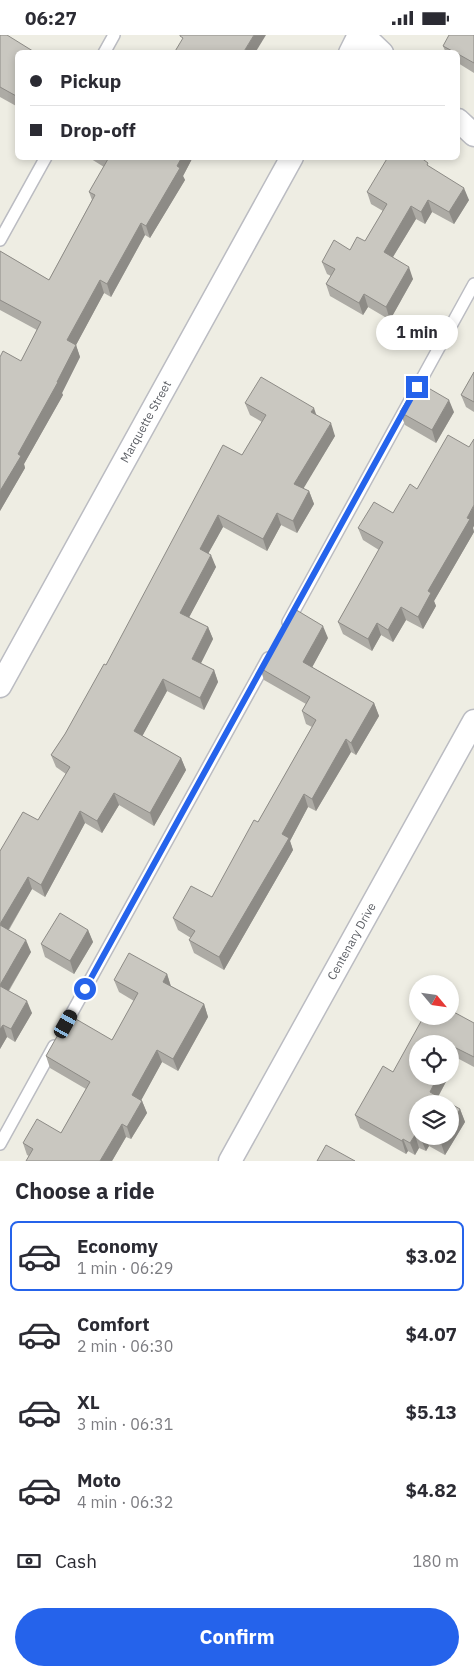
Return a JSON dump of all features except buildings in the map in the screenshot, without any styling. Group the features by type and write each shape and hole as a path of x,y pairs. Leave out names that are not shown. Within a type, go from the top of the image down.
{"street":[{"path":"352,50 361,35 378,50"},
{"path":"460,122 474,135"},
{"name":"Marquette Street","path":"0,685 290,160"},
{"name":"Centenary Drive","path":"230,1161 474,721"}],"lane":[{"path":"106,50 114,35"},
{"path":"0,241 44,160"},
{"path":"282,632 474,284"},
{"path":"0,1144 273,649"}],"route":[{"path":"85,989 417,387"}]}
